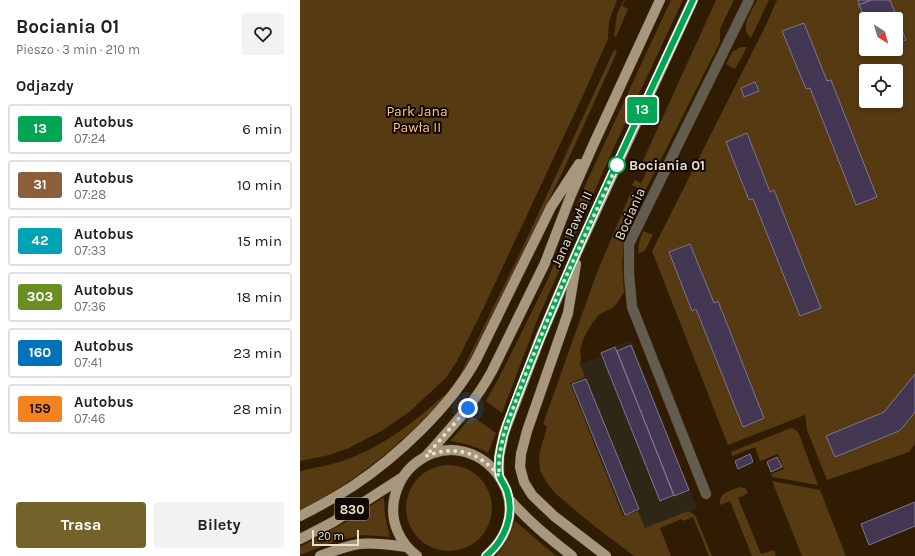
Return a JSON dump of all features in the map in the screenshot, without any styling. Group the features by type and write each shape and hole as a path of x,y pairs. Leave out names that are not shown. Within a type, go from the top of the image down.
{"main road":[{"name":"Jana Pawła II","path":"426,456 468,408 484,386 492,371 545,263 571,195 594,141 660,0"},
{"name":"Jana Pawła II","path":"499,476 499,457 504,433 538,342 578,250 693,0"},
{"path":"300,516 347,490 374,471 425,425 458,389 467,377 476,360 551,207 594,141"},
{"path":"578,250 568,313 527,431 520,454 520,467 524,482 532,495 559,520 606,556"},
{"name":"830","path":"417,556 406,551 397,531 393,513 395,494 403,477 413,465 426,456 446,451 467,453 485,461 499,476 505,487 509,499 509,515 505,531 497,545 486,556"},
{"name":"830","path":"300,539 333,522 403,477"},
{"name":"830","path":"509,499 522,515 572,556"},
{"path":"320,556 341,548 360,544 383,544 406,551"}],"street":[{"name":"Bociania","path":"706,494 632,308 629,275 629,244 749,0"}],"shaded area":[{"path":"631,340 697,508 645,528 623,517 570,383 585,377 580,364 601,356 600,352"}],"green space":[{"name":"Park Jana Pawła II","path":"300,0 617,0 609,21 608,39 585,91 484,307 457,361 446,378 409,412 383,430 349,448 329,455 300,461"},
{"path":"624,0 622,6 628,9 616,37 614,36 617,14"},
{"path":"671,0 683,0 615,145 538,318 502,413 486,401 548,279 587,181"},
{"path":"716,0 734,0 720,29 720,42 645,191 632,185 635,180 641,183 648,169 641,165"},
{"path":"757,0 769,0 751,38 747,34 746,25 749,14"},
{"path":"777,0 915,0 915,444 909,452 827,480 807,430 805,415 728,445 652,251 764,29"},
{"path":"741,47 747,47 735,69 726,64 732,52"},
{"path":"614,50 617,52 563,171 466,368 457,381 521,251"},
{"path":"631,192 642,198 624,239 622,265 624,292 612,308 600,314 592,323 583,340 580,350 580,364 585,377 570,383 623,516 638,511 645,528 688,511 695,515 712,556 709,556 693,517 683,521 682,519 660,528 671,556 634,556 593,525 556,494 540,471 539,455 547,427 543,424 596,275"},
{"path":"643,231 653,235 645,250 638,253 639,243"},
{"path":"443,396 445,397 413,430 377,460 340,488 300,511 300,471 336,463 365,452 407,426"},
{"path":"472,416 496,433 488,453 470,445 450,441"},
{"path":"791,428 796,430 799,434 818,485 772,477 771,474 784,469 778,454 760,461 755,447 732,456 731,452"},
{"path":"449,465 465,468 473,472 485,484 489,492 492,508 489,524 485,532 473,544 465,548 449,551 433,548 425,544 413,532 409,524 406,508 409,492 413,484 425,472 433,468"},
{"path":"772,481 820,490 846,556 802,556"},
{"path":"739,487 745,488 748,493 738,498 761,554 774,550 776,556 752,556 730,501 720,505 723,495"},
{"path":"384,497 385,516 390,537 364,535 338,540 300,555 300,547 351,519"},
{"path":"515,521 556,556 495,556 507,540"}],"building":[{"path":"858,0 871,0 859,5"},
{"path":"871,0 890,0 895,12 862,12 859,5"},
{"path":"804,23 827,81 831,80 877,197 856,205 810,88 806,89 782,31"},
{"path":"903,32 906,40 903,41"},
{"path":"755,82 759,91 744,97 741,88"},
{"path":"747,133 770,192 774,190 821,308 800,316 753,199 749,200 726,142"},
{"path":"690,244 714,303 718,301 764,418 743,427 696,309 692,311 669,252"},
{"path":"631,345 689,490 674,496 617,351"},
{"path":"615,347 674,495 660,501 601,353"},
{"path":"915,374 915,412 904,426 899,431 835,457 826,436 884,412"},
{"path":"586,379 639,509 625,515 572,384"},
{"path":"750,454 753,462 738,469 735,461"},
{"path":"777,457 782,467 771,472 767,462"},
{"path":"915,502 915,526 869,545 861,524"}],"bus line":[{"name":"13","path":"486,556 502,538 508,523 510,507 509,499 504,483 499,476 499,457 504,433 526,373 559,292 693,0"}],"place":[{"name":"Bociania 01","path":"617,165"}],"route":[{"path":"468,408 426,456 446,451 467,453 485,461 499,476 499,457 504,433 526,373 559,292 617,165"}]}
